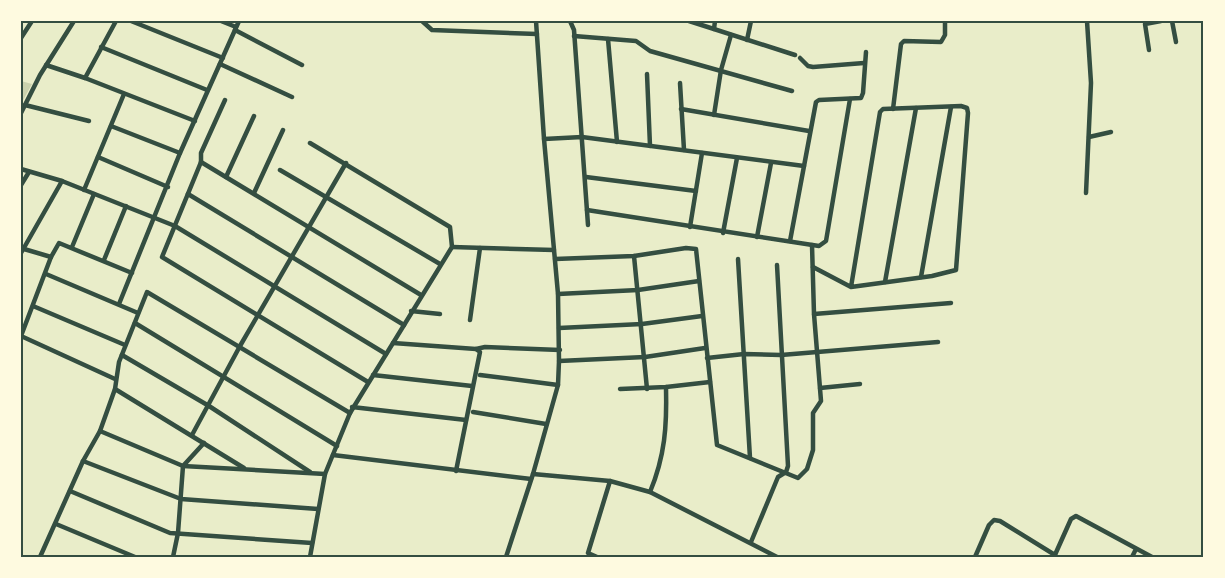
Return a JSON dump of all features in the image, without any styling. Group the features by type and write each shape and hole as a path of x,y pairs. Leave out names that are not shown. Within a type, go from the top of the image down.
{"street":[{"path":"21,38 32,21"},
{"path":"21,113 46,66 74,21"},
{"path":"85,78 116,21"},
{"path":"131,21 222,61 292,97"},
{"path":"221,21 302,65"},
{"path":"119,304 168,187 180,153 239,21"},
{"path":"422,21 432,30 537,34"},
{"path":"506,557 532,477 558,384 560,350 558,294 544,139 536,21"},
{"path":"570,21 573,24 586,177 588,225"},
{"path":"689,21 795,55"},
{"path":"714,29 715,21"},
{"path":"747,40 750,21"},
{"path":"893,109 901,44 904,41 941,42 946,35 945,21"},
{"path":"1086,194 1091,83 1087,21"},
{"path":"1149,50 1144,22 1160,21"},
{"path":"1172,21 1176,42"},
{"path":"714,116 722,70 731,35"},
{"path":"574,36 636,41 650,51 792,91"},
{"path":"608,39 617,142"},
{"path":"101,47 207,90"},
{"path":"790,241 816,102 819,100 861,98 866,52"},
{"path":"800,58 808,66 813,67 864,63"},
{"path":"46,66 85,78 195,121"},
{"path":"647,74 650,146"},
{"path":"680,83 680,109 684,150"},
{"path":"84,190 124,94"},
{"path":"587,210 723,233 819,246 826,241 850,99"},
{"path":"226,100 201,153 201,162 162,253 164,260 368,382"},
{"path":"26,105 89,121"},
{"path":"813,267 851,287 953,272 957,266 968,110 961,106 883,109 879,116 851,287"},
{"path":"921,277 951,107"},
{"path":"885,282 916,108"},
{"path":"680,109 810,131"},
{"path":"226,176 254,116"},
{"path":"111,126 180,153"},
{"path":"254,194 283,130"},
{"path":"1089,137 1111,132"},
{"path":"544,139 582,136 804,166"},
{"path":"310,143 450,227 452,247 352,407 325,474 310,557"},
{"path":"690,227 702,153"},
{"path":"98,157 168,187"},
{"path":"723,233 737,158"},
{"path":"201,162 421,295"},
{"path":"192,435 240,346 346,163"},
{"path":"757,237 771,163"},
{"path":"21,169 62,181 175,226 386,354"},
{"path":"280,170 440,264"},
{"path":"21,185 28,172"},
{"path":"586,177 696,191"},
{"path":"51,258 22,250 62,181"},
{"path":"72,247 94,194"},
{"path":"188,194 292,255 404,325"},
{"path":"104,260 126,206"},
{"path":"115,379 21,336 51,258 60,243 132,273"},
{"path":"555,258 634,256 698,250 698,282 717,445 783,474 798,478 807,469 813,450 813,413 821,400 814,314 812,245"},
{"path":"452,247 554,250"},
{"path":"470,320 480,248"},
{"path":"634,256 647,389"},
{"path":"738,259 750,458"},
{"path":"751,542 778,477 783,474 788,466 777,264"},
{"path":"46,274 119,304 138,314"},
{"path":"558,294 638,290 698,282"},
{"path":"40,557 83,461 100,431 115,389 115,379 122,355 147,292 152,293 350,413"},
{"path":"814,314 951,303"},
{"path":"34,306 126,345"},
{"path":"412,310 440,314"},
{"path":"559,328 642,324 702,316"},
{"path":"135,323 224,375 337,446"},
{"path":"707,358 744,354 781,355 818,350 938,342"},
{"path":"393,343 478,350 492,347 560,350"},
{"path":"559,361 645,357 706,348"},
{"path":"456,470 478,350"},
{"path":"122,355 209,406 311,473"},
{"path":"373,375 472,386"},
{"path":"480,375 558,384"},
{"path":"620,389 666,388 710,382"},
{"path":"820,388 860,384"},
{"path":"650,492 657,472 667,427 666,388"},
{"path":"115,389 244,468"},
{"path":"352,407 466,420"},
{"path":"473,412 546,424"},
{"path":"100,431 183,466 325,474"},
{"path":"173,557 178,533 183,466 204,444"},
{"path":"333,455 456,470 532,477 610,481 650,492 751,542 777,557"},
{"path":"83,461 181,499 318,509"},
{"path":"597,557 588,555 610,481"},
{"path":"70,491 158,530 312,542"},
{"path":"975,557 989,525 994,520 1000,521 1054,556 1071,519 1076,516 1152,557"},
{"path":"56,524 135,557"},
{"path":"1132,557 1136,548"}],"green space":[{"path":"21,81 32,84 21,104"}]}
